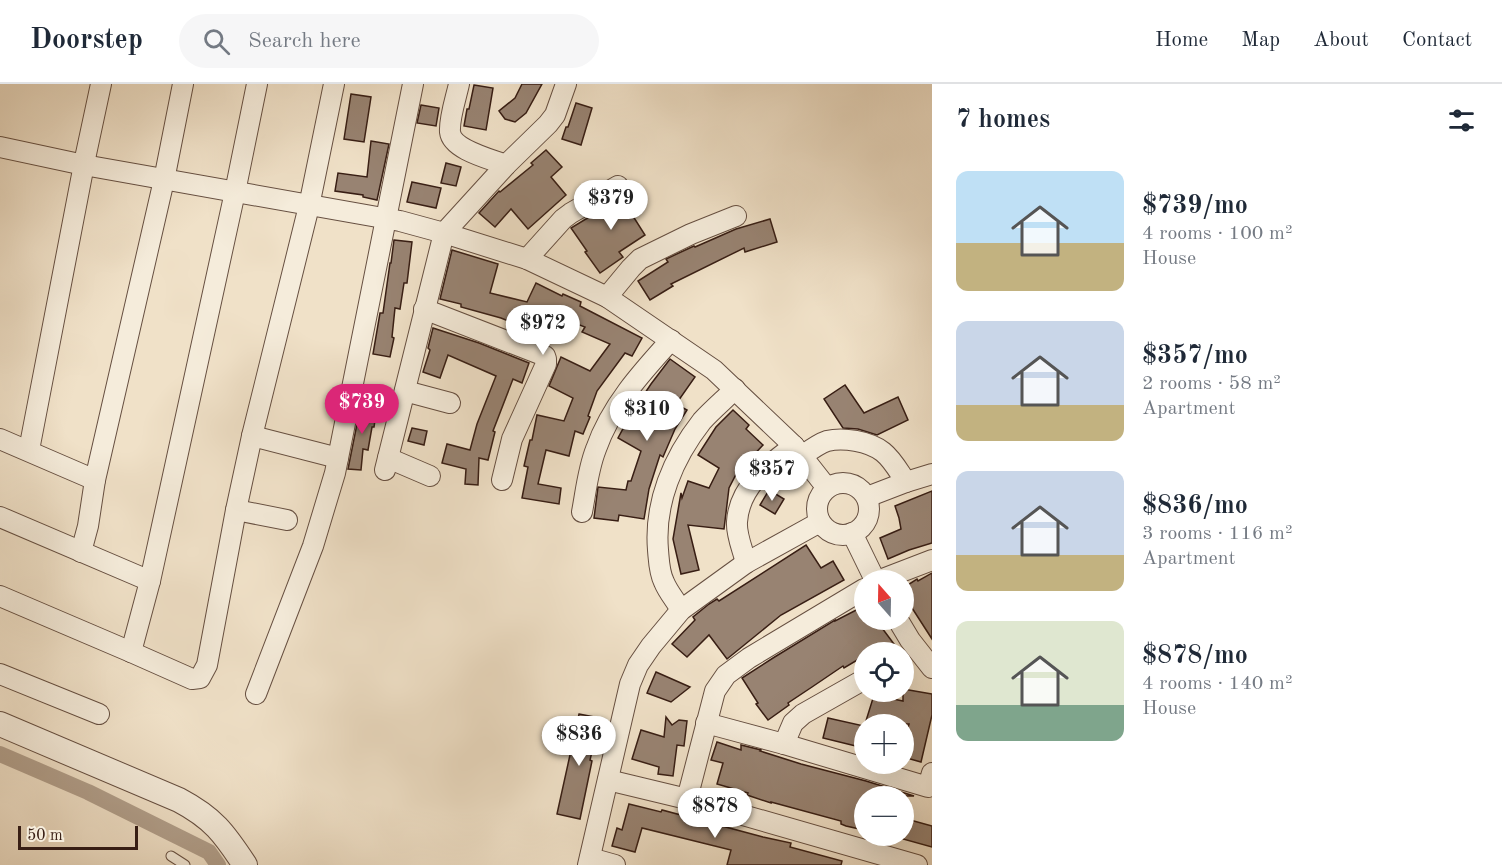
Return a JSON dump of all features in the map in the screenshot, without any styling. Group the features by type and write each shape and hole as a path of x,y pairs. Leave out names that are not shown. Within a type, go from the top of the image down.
{"street":[{"path":"29,450 101,84"},
{"path":"81,552 95,480 164,180 183,84"},
{"path":"131,652 150,581 257,84"},
{"path":"0,596 192,679 200,678 207,665 252,436 309,206 334,84"},
{"path":"256,694 313,546 338,458 413,84"},
{"path":"459,84 451,123 450,133 453,140 467,150 506,165"},
{"path":"430,476 386,464 444,233 506,165 548,124 555,115 566,84"},
{"path":"1,149 400,221 527,258 607,297 714,370 798,451 827,488"},
{"path":"527,258 563,219 618,186"},
{"path":"607,297 640,259 691,234 736,216"},
{"path":"424,309 545,356 546,364 512,439 502,480"},
{"path":"582,512 595,451 609,420 618,404 648,365 671,340"},
{"path":"681,610 660,573 657,540 665,487 679,455 697,429 735,389"},
{"path":"405,391 450,403"},
{"path":"252,436 338,458"},
{"path":"0,439 95,480"},
{"path":"747,563 738,535 737,523 740,508 746,491 756,478 777,459 827,441 845,440 871,445 880,450 888,456 906,482"},
{"path":"867,497 932,474"},
{"path":"844,482 854,485 867,497 869,515 866,523 860,529 843,535 834,534 820,522 817,503 820,495 835,483 844,482"},
{"path":"236,510 287,520"},
{"path":"0,517 150,581"},
{"path":"615,865 589,862 630,684 638,665 681,610 747,563 820,522"},
{"path":"852,533 870,570"},
{"path":"906,570 932,560"},
{"path":"687,799 715,691 726,675 749,658 854,595"},
{"path":"904,630 932,668"},
{"path":"0,674 99,714"},
{"path":"784,744 794,723 803,714 854,685"},
{"path":"706,723 931,784"},
{"path":"0,724 196,809 209,818 224,834 244,865"},
{"path":"608,780 687,799 917,865"}],"lane":[{"path":"171,856 185,865"}],"building":[{"path":"522,84 542,84 526,113 515,122 505,119 499,111 515,98"},
{"path":"474,85 493,88 486,130 464,126"},
{"path":"351,94 371,97 364,142 344,139"},
{"path":"576,103 592,108 581,145 562,139"},
{"path":"421,105 439,108 436,126 417,123"},
{"path":"371,141 389,144 377,200 363,197 363,195 335,191 338,173 367,177"},
{"path":"546,150 562,167 551,177 566,195 528,229 511,209 495,227 479,213 499,191 533,165 531,163"},
{"path":"446,163 461,167 456,186 441,183"},
{"path":"412,182 441,188 436,208 407,202"},
{"path":"636,187 644,207 631,213 645,235 619,252 623,257 600,273 571,228 624,196 629,189"},
{"path":"770,219 777,242 745,252 744,248 671,284 673,286 650,300 638,281 668,262 666,259 736,229"},
{"path":"394,240 412,242 407,283 404,283 400,309 395,308 392,337 394,338 390,357 373,354 380,313 383,313"},
{"path":"452,250 498,264 490,293 527,302 536,283 562,296 563,294 581,302 580,306 642,338 632,356 625,353 597,391 583,434 575,431 569,456 546,450 538,484 561,488 559,504 522,498 528,467 524,466 537,415 564,421 573,398 549,386 561,357 590,371 610,344 582,332 585,327 542,310 533,331 501,318 461,307 461,304 440,299"},
{"path":"433,328 529,363 522,383 513,379 493,431 495,432 488,460 479,458 478,485 465,484 466,469 442,463 447,444 470,450 477,424 496,376 448,355 440,378 423,372 430,350 428,348"},
{"path":"670,359 695,377 676,404 687,410 675,429 663,457 660,455 649,489 644,519 619,515 618,521 594,518 598,487 626,490 628,481 631,481 641,451 618,438 631,414"},
{"path":"845,385 864,413 898,397 908,420 877,435 858,429 843,428 824,399"},
{"path":"361,404 377,406 374,427 372,427 368,450 363,449 361,470 348,469"},
{"path":"733,410 749,425 746,429 763,445 748,461 745,457 729,488 724,529 688,525 699,570 681,574 673,539 681,493 682,498 688,481 709,488 719,468 698,455 716,427"},
{"path":"412,428 427,431 424,445 408,441"},
{"path":"769,490 784,499 775,514 760,505"},
{"path":"932,491 932,543 888,559 880,538 901,529 895,506"},
{"path":"806,545 821,568 833,561 844,580 781,615 727,659 709,635 687,657 672,644 695,620 693,617 709,604 717,599 719,601"},
{"path":"932,573 932,639 914,611 914,581 917,579 918,581"},
{"path":"854,611 854,630 884,630 892,642 854,642 854,662 844,668 843,666 788,703 789,705 768,720 742,678"},
{"path":"656,672 690,687 671,702 647,693"},
{"path":"914,691 932,694 932,715 921,762 914,760 914,714 868,714 872,702 914,702"},
{"path":"579,714 600,718 580,819 557,814"},
{"path":"666,717 672,725 679,720 687,721 684,746 677,745 673,776 658,774 659,767 632,759 641,730 664,737"},
{"path":"828,718 854,724 854,746 823,738"},
{"path":"717,742 741,750 741,745 882,786 854,786 854,828 841,824 841,821 771,803 717,784 723,763 711,760"},
{"path":"629,804 661,812 662,810 791,843 790,847 842,861 841,865 727,865 731,850 642,828 635,852 612,846 617,828 622,830"},
{"path":"914,821 932,826 932,847 914,842"}],"waterway":[{"path":"0,754 88,792 209,852 218,865"}]}
